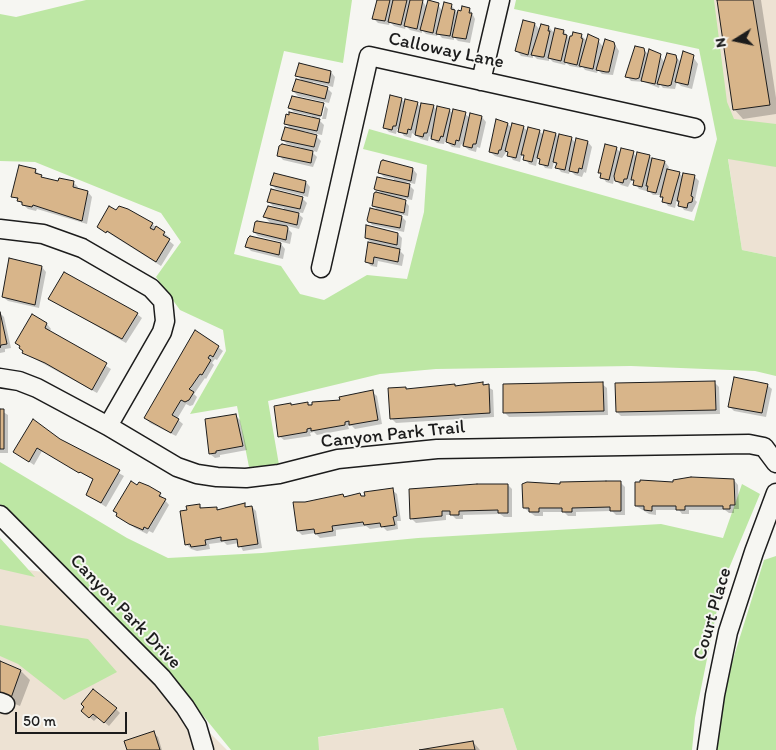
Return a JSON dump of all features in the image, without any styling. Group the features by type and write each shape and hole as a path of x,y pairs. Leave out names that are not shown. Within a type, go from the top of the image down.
{"street":[{"path":"481,81 500,0"},
{"name":"Calloway Lane","path":"320,268 369,56 695,128"},
{"path":"0,229 43,234 82,248 151,288 163,301 165,321 162,332 108,426"},
{"name":"Canyon Park Trail","path":"0,378 19,381 37,388 108,426 177,467 197,474 217,477 246,478 278,474 338,459 396,452 504,447 749,444 764,447 776,463"},
{"name":"Court Place","path":"707,750 716,687 728,632 754,552 776,493"},
{"name":"Canyon Park Drive","path":"0,515 162,678 193,720 200,734 204,750"}],"shaded area":[{"path":"704,0 776,0 776,257 742,250"},
{"path":"0,566 50,573 227,750 0,750"},
{"path":"503,708 517,750 238,750"}],"green space":[{"path":"86,0 352,0 343,63 284,51 234,254 281,266 300,294 324,300 367,275 407,279 424,212 427,165 363,149 369,129 694,221 717,139 699,49 514,9 516,0 714,0 727,102 734,119 776,124 776,167 728,159 742,250 776,257 776,376 755,371 631,366 436,369 380,374 268,401 279,465 249,467 237,406 190,414 226,351 223,330 180,310 156,277 181,242 161,213 35,162 0,161 0,14 16,17"},
{"path":"0,462 127,538 168,558 262,553 418,538 661,524 723,538 742,484 760,494 722,585 695,718 692,750 517,750 503,708 318,737 319,750 231,750 179,686 0,504"},
{"path":"0,538 35,577 0,569"},
{"path":"776,556 776,750 716,750 724,688 764,560"},
{"path":"0,625 88,639 117,672 64,700 18,664 0,656"}],"building":[{"path":"377,0 390,0 385,21 372,19"},
{"path":"393,0 407,0 401,25 388,22"},
{"path":"410,0 423,0 417,29 404,26"},
{"path":"428,0 439,3 433,33 420,30"},
{"path":"717,0 753,0 770,105 733,110"},
{"path":"444,2 452,4 451,9 455,10 450,36 436,34"},
{"path":"462,6 470,8 469,13 472,13 466,39 452,37 458,10 461,11"},
{"path":"523,20 535,23 528,55 515,51"},
{"path":"541,24 549,26 548,31 550,31 544,57 531,55"},
{"path":"555,28 564,30 563,34 567,35 561,61 548,58"},
{"path":"573,32 582,34 581,38 583,39 577,65 564,62 570,36 572,36"},
{"path":"588,34 599,39 593,69 579,66"},
{"path":"605,39 614,42 615,46 609,72 596,70"},
{"path":"635,46 644,48 645,53 639,78 636,79 625,77"},
{"path":"649,49 661,54 655,84 641,81"},
{"path":"683,51 694,55 688,85 675,82"},
{"path":"667,53 676,55 677,60 671,85 668,86 657,84"},
{"path":"299,63 331,71 329,83 295,76"},
{"path":"296,79 328,87 325,99 292,91"},
{"path":"390,95 402,98 396,126 393,126 392,130 383,128"},
{"path":"292,96 324,103 321,116 288,108"},
{"path":"405,99 418,102 411,130 408,129 407,134 398,132"},
{"path":"421,103 434,105 427,133 424,133 423,137 415,135"},
{"path":"437,106 450,109 443,137 441,136 439,141 431,139"},
{"path":"453,109 466,112 459,141 456,140 455,145 446,142"},
{"path":"289,112 320,119 317,131 284,124 286,114 289,115"},
{"path":"470,113 482,116 476,144 473,144 472,148 463,146"},
{"path":"496,119 508,123 501,150 499,150 498,154 489,152"},
{"path":"512,123 524,126 516,158 507,156 508,152 505,151"},
{"path":"285,127 317,135 314,147 281,140"},
{"path":"528,127 540,130 532,162 523,160 524,155 521,155"},
{"path":"544,130 556,133 548,166 539,164 540,159 537,158"},
{"path":"559,134 572,137 565,170 555,168 557,163 553,162"},
{"path":"576,138 588,141 582,169 579,168 578,173 569,171"},
{"path":"282,144 313,151 311,163 277,156 279,146"},
{"path":"605,144 617,147 609,180 600,178 601,173 598,173"},
{"path":"621,148 634,151 627,179 624,179 623,183 615,181 614,176"},
{"path":"637,152 650,155 642,187 633,185 634,180 631,180"},
{"path":"652,158 665,161 656,193 647,191 648,186 646,186"},
{"path":"381,161 413,168 411,181 378,173"},
{"path":"19,165 36,169 35,173 42,175 41,177 58,181 59,178 74,181 73,187 88,191 82,221 33,205 32,207 22,205 22,202 17,201 18,198 11,197"},
{"path":"667,169 680,172 671,204 662,202 663,197 660,197"},
{"path":"274,173 306,181 304,193 270,185"},
{"path":"683,173 695,175 691,196 693,197 692,202 688,203 687,208 678,206 679,201 677,201"},
{"path":"377,177 410,184 408,197 374,189"},
{"path":"271,189 303,197 300,209 267,202"},
{"path":"374,193 406,200 404,213 372,206"},
{"path":"109,206 116,210 119,206 128,209 153,223 150,228 154,230 156,226 165,232 163,235 170,239 156,262 107,231 106,233 97,227"},
{"path":"268,206 299,213 297,225 263,217"},
{"path":"370,208 402,216 400,228 368,222"},
{"path":"255,222 287,226 286,240 253,232"},
{"path":"366,225 398,233 397,245 365,238"},
{"path":"250,236 281,243 279,255 245,247"},
{"path":"368,242 400,249 398,262 374,257 373,264 365,262"},
{"path":"9,258 42,266 35,305 2,297"},
{"path":"64,272 138,313 122,339 48,299"},
{"path":"0,312 7,344 1,345 0,348"},
{"path":"32,314 47,323 45,328 107,363 92,390 45,363 22,353 23,351 19,348 20,346 15,343"},
{"path":"195,330 219,346 213,357 210,355 208,358 211,360 202,375 200,374 189,389 194,392 189,400 185,402 181,400 172,415 179,419 171,433 144,418"},
{"path":"734,377 768,384 762,413 728,407"},
{"path":"715,381 716,410 616,412 615,383"},
{"path":"483,382 483,385 489,384 490,413 390,419 388,388 406,387 406,389 455,384 455,386"},
{"path":"603,382 604,411 503,413 503,384"},
{"path":"373,390 378,420 349,425 349,421 345,422 345,425 311,431 311,428 307,429 307,432 278,437 274,406 308,402 308,405 312,405 312,402 340,400 339,397"},
{"path":"0,409 4,409 4,449 0,449"},
{"path":"236,414 243,446 209,454 205,419"},
{"path":"33,419 60,439 120,470 101,503 86,495 93,479 79,473 37,448 29,462 13,452"},
{"path":"691,477 734,479 735,505 730,505 730,509 723,509 723,506 685,506 685,510 676,510 676,506 652,506 652,511 644,510 644,506 635,506 635,482 640,482 640,480 673,482 673,480"},
{"path":"131,481 137,485 139,482 149,486 161,493 159,496 166,499 148,529 144,527 143,530 129,524 116,516 117,513 113,511"},
{"path":"621,481 621,511 610,511 610,507 572,508 572,512 562,512 562,508 539,508 539,512 529,512 529,508 523,508 522,484 527,482 560,484 560,482"},
{"path":"477,484 508,484 508,513 498,513 498,510 459,511 459,515 450,515 450,511 442,511 442,516 410,519 409,489"},
{"path":"393,488 397,516 393,517 395,525 381,527 380,523 364,525 363,522 332,526 333,531 315,534 314,529 297,531 293,502 305,502 343,494 344,497 360,493 361,496 365,496 364,492"},
{"path":"245,503 245,507 252,506 258,544 238,547 237,539 221,541 221,537 205,540 206,545 191,547 190,544 185,545 180,511 187,510 186,506 200,504 200,508 217,507 217,510"},
{"path":"0,661 21,670 11,698 0,693"},
{"path":"93,689 117,708 104,723 93,714 89,718 81,711 84,707 81,704"},
{"path":"154,731 160,750 127,750 124,741"},
{"path":"473,741 475,750 419,750"}]}
